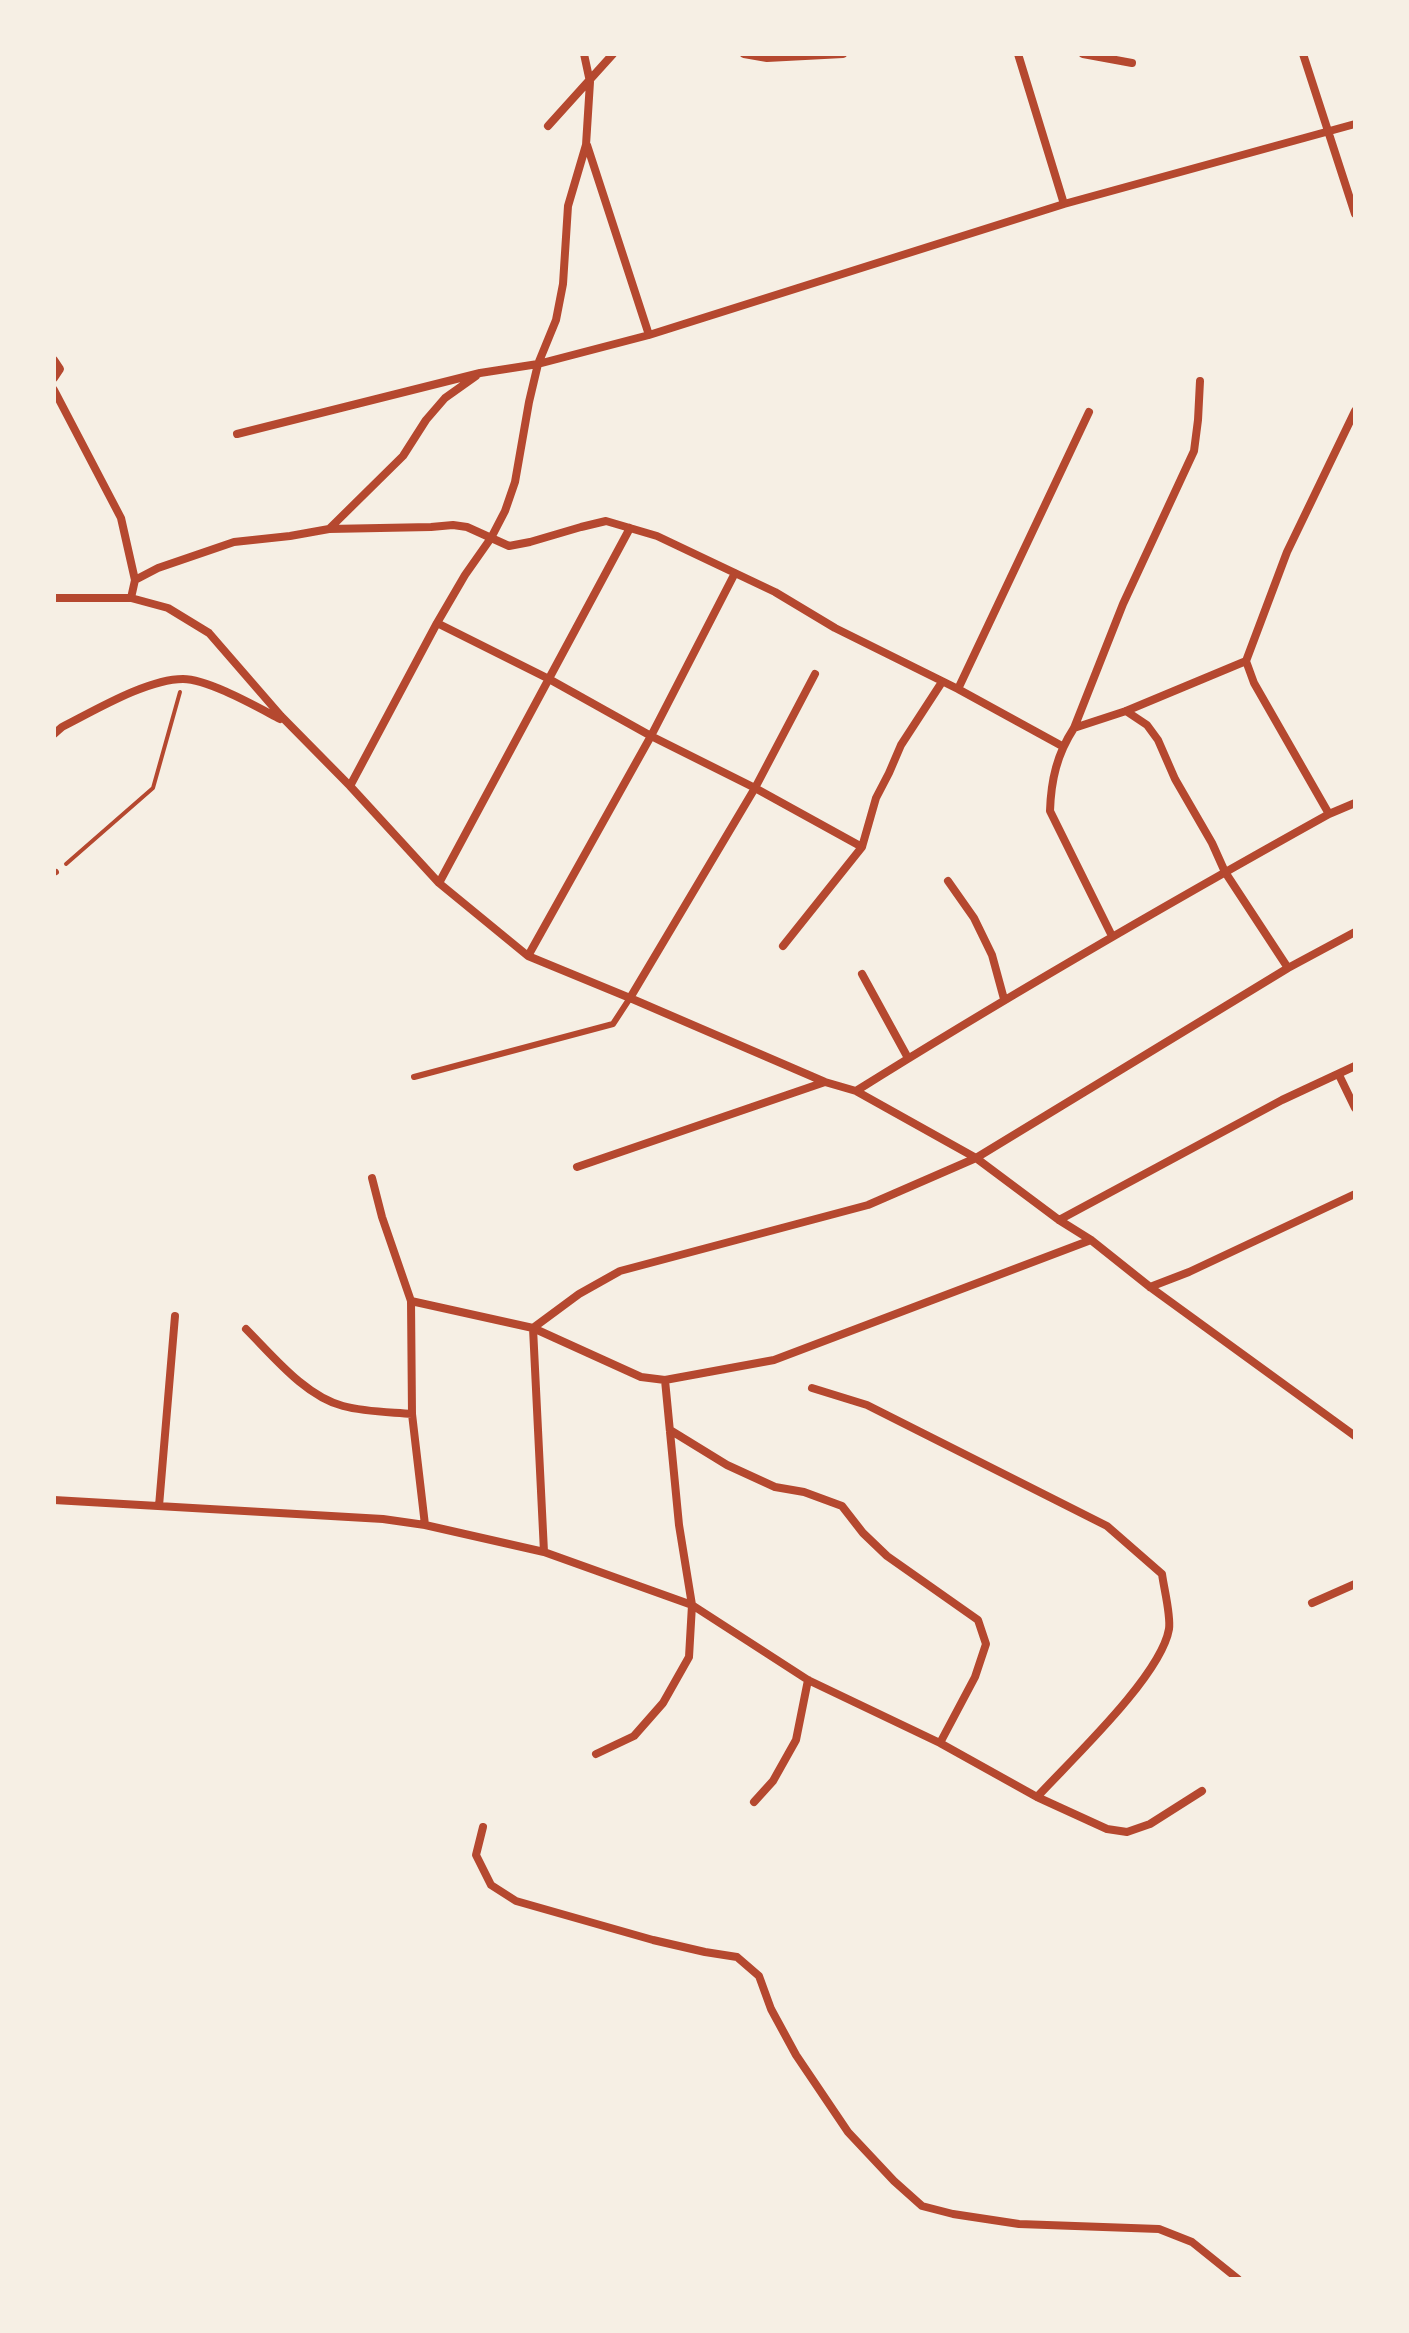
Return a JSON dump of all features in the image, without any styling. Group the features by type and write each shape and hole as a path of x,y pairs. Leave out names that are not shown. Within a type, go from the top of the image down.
{"street":[{"path":"350,786 437,623 491,538 515,482 538,364 556,320 563,284 568,206 586,145 590,82 584,54"},
{"path":"548,126 613,54"},
{"path":"744,54 767,58 843,54"},
{"path":"1018,54 1064,204"},
{"path":"1083,54 1132,63"},
{"path":"1303,54 1355,214"},
{"path":"237,434 480,373 538,364 649,335 1064,204 1355,124"},
{"path":"586,145 649,335"},
{"path":"54,360 60,369 54,378"},
{"path":"329,529 403,456 426,420 445,398 480,373"},
{"path":"1112,936 1050,811 1051,789 1062,746 1074,728 1123,604 1194,451 1200,381"},
{"path":"54,390 121,518 135,580 131,598"},
{"path":"1329,814 1254,683 1246,661 1287,552 1355,411"},
{"path":"958,689 1089,412"},
{"path":"135,580 158,568 234,542 329,529 453,525 467,527 509,546 606,521 657,536 775,592 835,628 958,689 1062,746"},
{"path":"439,883 630,528"},
{"path":"528,956 651,736 735,573"},
{"path":"54,598 131,598 168,608 209,633 287,722 439,883 528,956 825,1082 856,1091 976,1158 1355,1436"},
{"path":"437,623 549,679 862,847"},
{"path":"1074,728 1126,711 1246,661"},
{"path":"630,998 755,788 815,674"},
{"path":"54,734 150,685 184,679 224,691 287,722"},
{"path":"783,946 862,847 876,798 901,745 942,682"},
{"path":"1126,711 1147,725 1158,740 1175,779 1225,872 1288,968"},
{"path":"856,1091 1112,936 1329,814 1355,803"},
{"path":"948,881 974,918 986,942 1004,999"},
{"path":"533,1328 579,1294 620,1271 868,1205 976,1158 1288,968 1355,932"},
{"path":"862,974 908,1058"},
{"path":"1059,1220 1282,1100 1355,1066"},
{"path":"1339,1075 1355,1108"},
{"path":"577,1167 825,1082"},
{"path":"372,1178 411,1301 412,1414 425,1525"},
{"path":"1150,1287 1189,1272 1355,1194"},
{"path":"411,1301 533,1328 641,1377 665,1380 774,1360 1091,1240"},
{"path":"159,1506 175,1316"},
{"path":"533,1328 544,1552"},
{"path":"246,1329 299,1383 340,1406 412,1414"},
{"path":"596,1754 634,1736 663,1703 689,1657 692,1605 679,1525 665,1380"},
{"path":"812,1388 867,1405 1107,1526 1162,1574 1169,1627 1161,1652 1126,1701 1037,1797"},
{"path":"670,1430 727,1465 775,1487 804,1492 842,1506 863,1533 887,1556 978,1620 986,1644 975,1677 940,1743"},
{"path":"54,1500 383,1519 425,1525 544,1552 692,1605 808,1680 940,1743 1037,1797 1107,1829 1127,1832 1150,1824 1202,1791"},
{"path":"1312,1603 1355,1584"},
{"path":"754,1802 773,1781 796,1740 808,1680"},
{"path":"483,1827 476,1855 491,1885 516,1901 653,1940 737,1957 759,1976 771,2009 796,2055 848,2132 922,2206 1019,2224 1159,2229 1192,2242 1238,2279"}],"lane":[{"path":"414,1077 613,1024 630,998"}],"path":[{"path":"55,873 153,788 184,679"}]}
